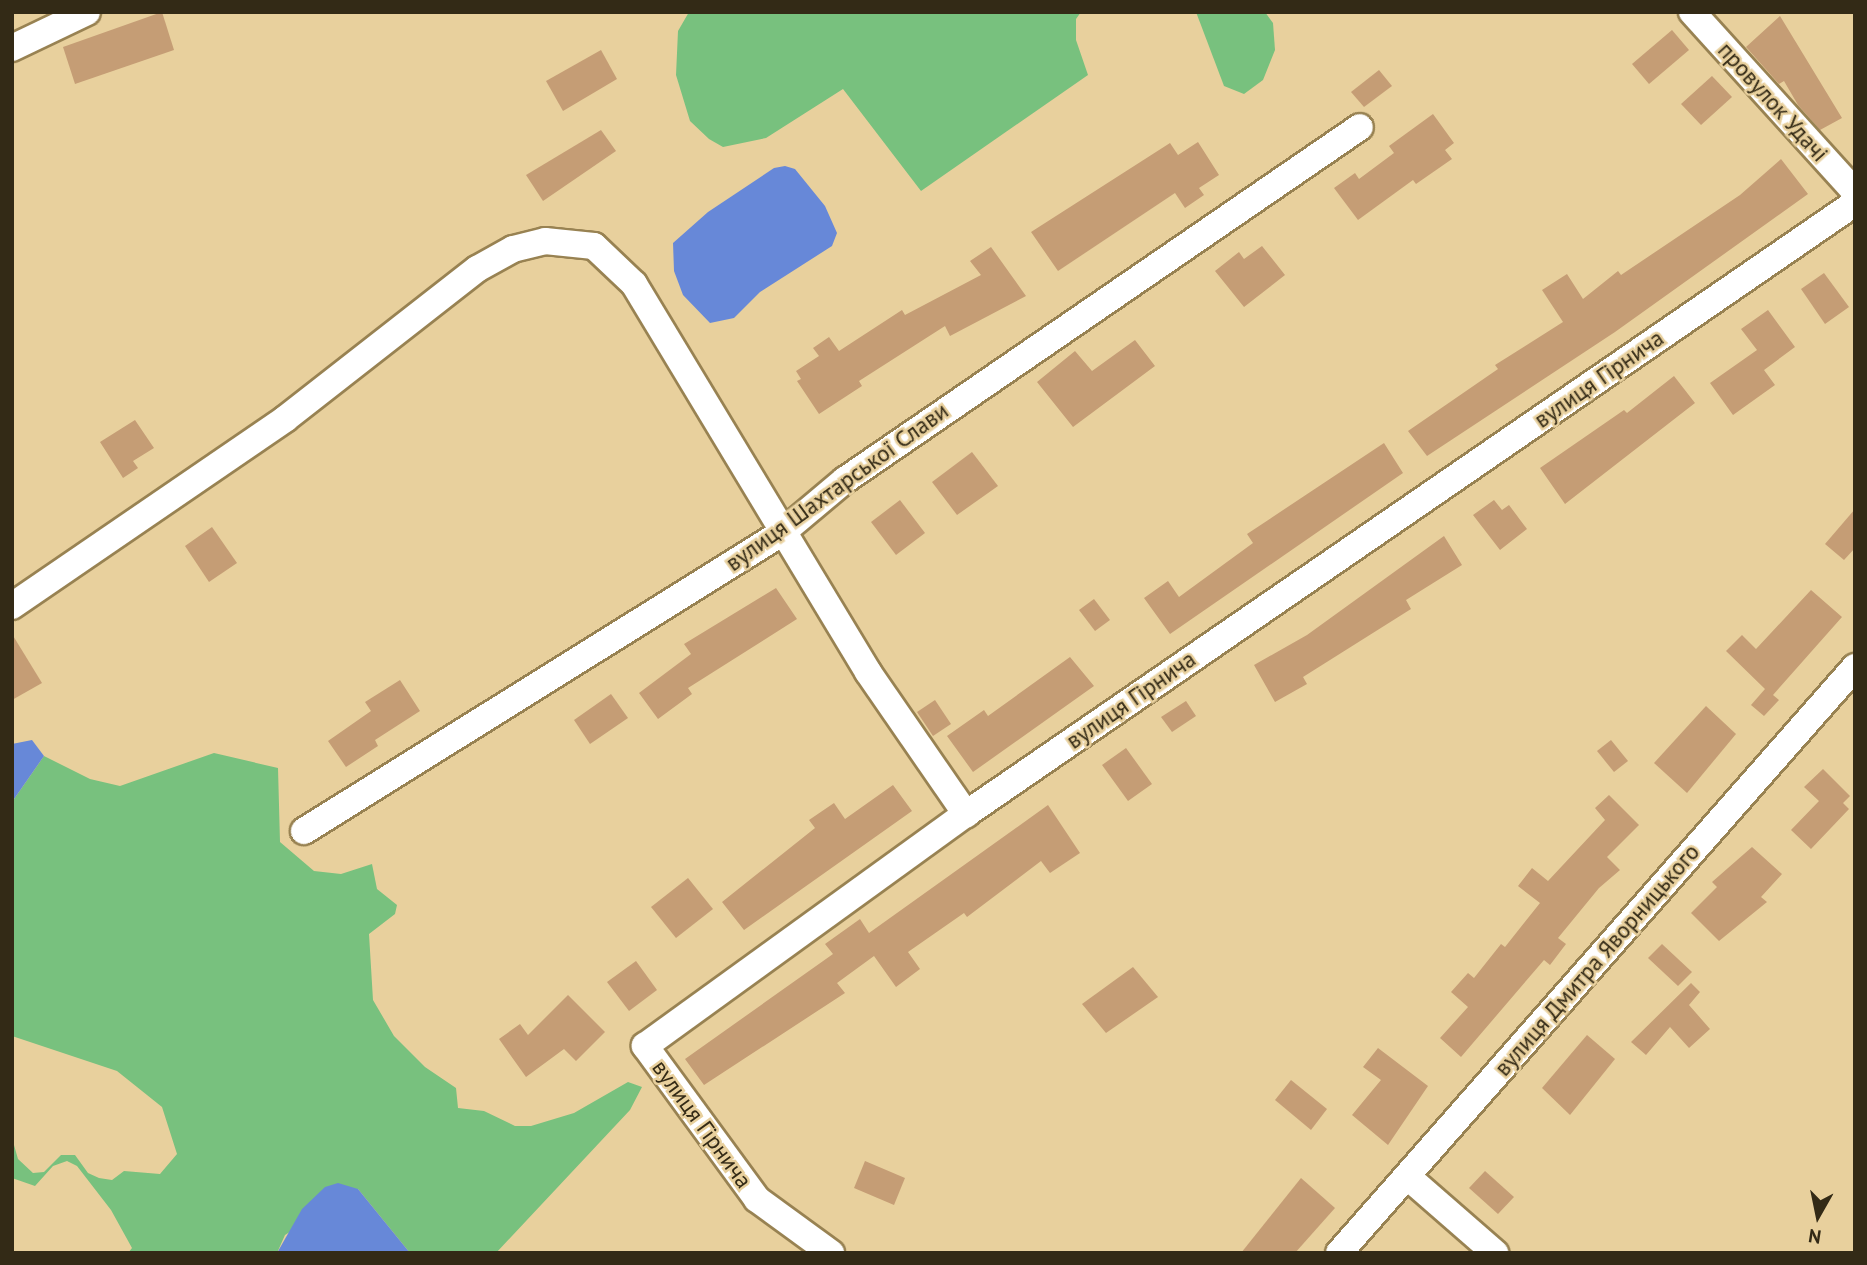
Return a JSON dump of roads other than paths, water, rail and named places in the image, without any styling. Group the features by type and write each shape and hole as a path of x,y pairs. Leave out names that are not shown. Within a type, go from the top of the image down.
{"street":[{"path":"12,48 87,12"},
{"name":"провулок Удачі","path":"1692,12 1855,192"},
{"name":"вулиця Шахтарської Слави","path":"304,831 783,532 856,472 1360,127"},
{"name":"вулиця Гірнича","path":"831,1253 757,1199 645,1046 965,814 1855,203"},
{"path":"12,606 285,419 477,269 513,249 545,241 594,246 634,284 868,672 965,814"},
{"name":"вулиця Дмитра Яворницького","path":"1339,1253 1855,667"},
{"path":"1408,1177 1495,1253"}],"water":[{"path":"785,166 795,169 825,206 837,233 832,246 760,292 734,318 710,323 683,295 674,271 673,243 708,212 774,168"},
{"path":"32,740 44,756 12,802 12,744"},
{"path":"338,1183 358,1189 410,1253 277,1253 302,1209 325,1187"}]}
